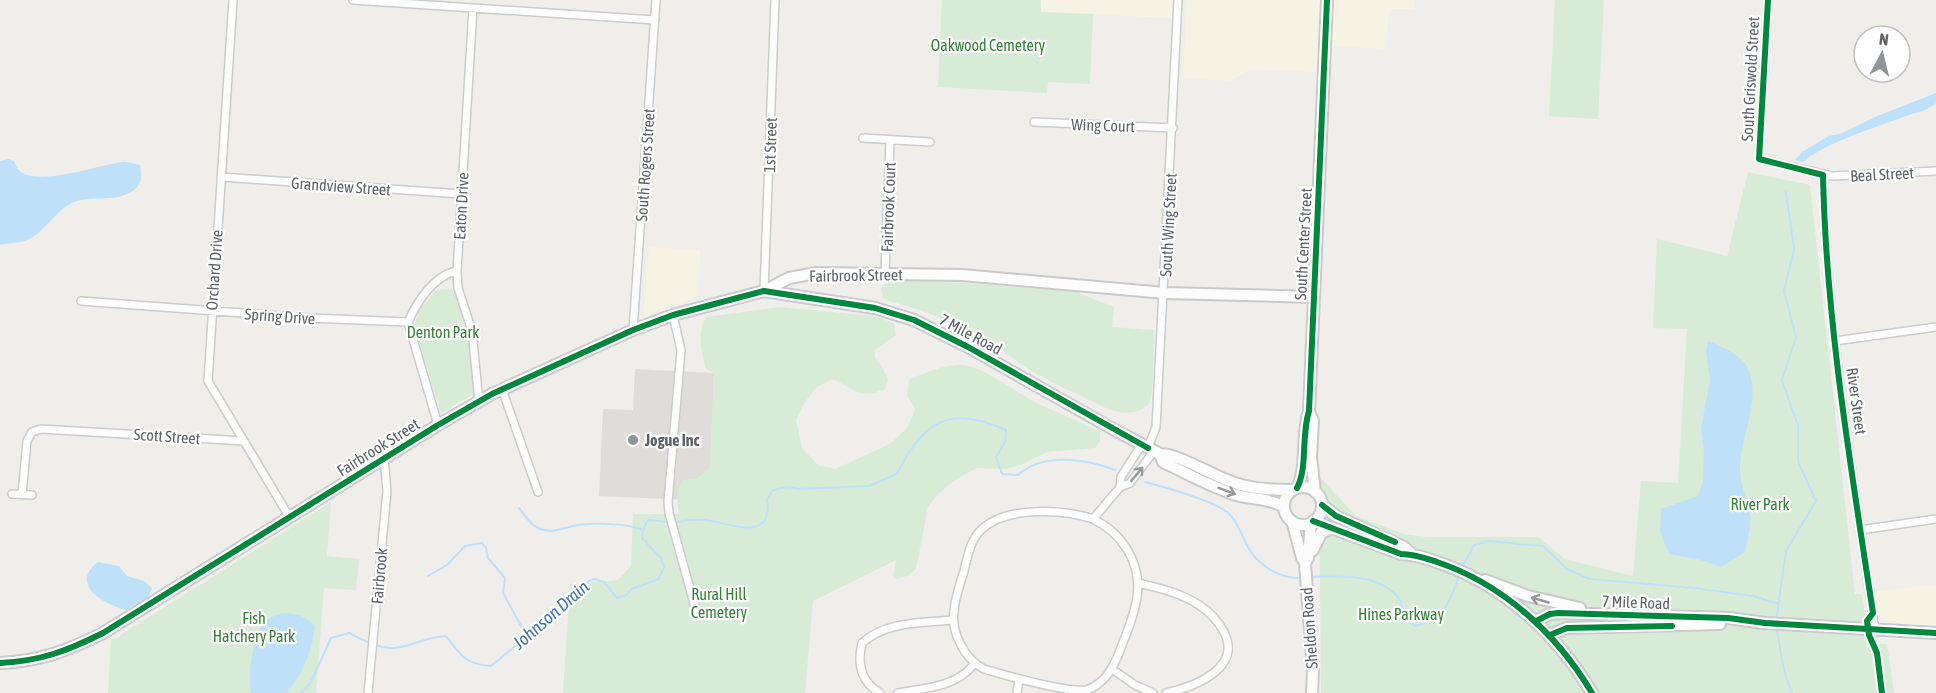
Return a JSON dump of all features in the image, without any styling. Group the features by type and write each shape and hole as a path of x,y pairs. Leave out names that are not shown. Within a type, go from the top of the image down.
{"street":[{"name":"Orchard Drive","path":"233,0 208,381 290,518"},
{"path":"353,0 655,20"},
{"name":"South Rogers Street","path":"633,330 656,0"},
{"name":"1st Street","path":"764,291 776,0"},
{"name":"South Wing Street","path":"1151,449 1156,427 1165,293 1178,0"},
{"name":"South Center Street","path":"1295,489 1302,467 1305,422 1309,411 1327,0"},
{"name":"South Griswold Street","path":"1759,159 1768,0"},
{"name":"Eaton Drive","path":"473,8 457,272 458,288 472,331 479,402"},
{"name":"Wing Court","path":"1034,122 1173,128"},
{"name":"Fairbrook Court","path":"863,138 930,142"},
{"name":"Fairbrook Court","path":"885,273 890,140"},
{"name":"Beal Street","path":"1759,159 1832,176 1936,171"},
{"name":"River Street","path":"1823,174 1825,244 1835,341 1875,630"},
{"name":"Grandview Street","path":"221,177 461,194"},
{"path":"438,425 408,322 413,311 435,283 443,276 457,272"},
{"name":"Fairbrook Street","path":"0,663 25,661 70,650 103,633 384,458 502,389 633,330 673,315 764,291 789,278 816,273 962,275 1165,293 1314,297"},
{"name":"7 Mile Road","path":"764,291 875,308 914,320 976,351 1151,449 1168,453 1209,474 1236,484 1295,489"},
{"name":"Spring Drive","path":"81,300 212,312 408,322"},
{"path":"673,315 681,350 668,502 697,614"},
{"path":"1835,341 1936,327"},
{"path":"502,389 538,492"},
{"name":"South Center Street","path":"1309,411 1313,421 1311,457 1315,492"},
{"name":"Scott Street","path":"22,494 26,446 32,432 45,428 244,441"},
{"path":"1120,487 1121,477 1151,449"},
{"path":"1093,519 1120,487 1130,483 1151,449"},
{"name":"7 Mile Road","path":"1151,449 1163,462 1224,491 1236,495 1264,498 1284,507"},
{"name":"Fairbrook","path":"368,693 387,490 384,458"},
{"path":"1412,554 1401,554 1334,528 1312,522 1299,524 1292,521 1287,516 1284,507 1286,497 1295,489 1307,487 1315,492 1322,505 1336,516 1397,543 1412,554 1548,602 1639,616"},
{"path":"12,494 32,495"},
{"path":"1312,522 1320,514 1322,505"},
{"path":"1039,512 1071,513 1093,519 1111,528 1123,542 1133,562 1138,583 1134,609 1112,669 1097,685 1077,692 1063,691 1019,679 984,669 975,664 963,651 953,620 970,546 987,525 1005,517 1039,512"},
{"path":"1860,530 1936,519"},
{"name":"Sheldon Road","path":"1292,521 1306,567"},
{"name":"Sheldon Road","path":"1311,693 1313,670 1306,567 1312,522"},
{"path":"1306,567 1321,533 1334,528"},
{"path":"1468,575 1536,621 1572,663 1592,693"},
{"path":"1138,583 1159,588 1196,603 1216,620 1226,636 1228,651 1221,667 1210,676 1166,693"},
{"name":"7 Mile Road","path":"1536,621 1558,613 1728,618 1737,621 1789,625 1936,633"},
{"path":"880,693 866,682 863,675 860,659 862,643 872,634 890,627 953,620"},
{"name":"7 Mile Road","path":"1550,635 1567,628 1729,624 1737,621"},
{"path":"898,693 954,681 967,674 975,664"},
{"path":"1112,669 1135,685 1153,693"},
{"path":"1017,693 1019,679"}],"shaded area":[{"path":"1041,0 1173,0 1172,18 1041,12"},
{"path":"1187,0 1415,0 1414,9 1389,9 1386,49 1318,45 1317,72 1251,69 1229,81 1183,78"},
{"path":"649,247 700,250 698,297 646,314 644,312"},
{"path":"635,369 714,373 709,501 599,496 603,409 633,410"},
{"path":"1936,584 1936,627 1891,624 1880,616 1876,608 1874,592"}],"green space":[{"name":"Oakwood Cemetery","path":"942,0 1041,0 1041,12 1093,14 1090,84 1048,82 1047,93 938,87"},
{"path":"1555,0 1604,0 1598,119 1549,116"},
{"path":"1748,172 1810,185 1855,594 1862,594 1870,643 1887,644 1894,693 1321,693 1319,476 1356,516 1404,534 1427,537 1538,537 1565,559 1633,576 1641,481 1678,483 1687,329 1653,328 1657,239 1727,256"},
{"path":"892,278 1073,291 1114,307 1112,327 1154,330 1153,379 1149,403 1136,412 1119,412 1047,380 972,332 930,314 886,300 883,298 881,288"},
{"name":"Denton Park","path":"437,290 455,291 468,326 474,394 441,413 414,326 419,310"},
{"name":"Rural Hill Cemetery","path":"780,307 873,316 894,323 896,335 875,350 875,358 888,379 885,389 869,393 857,392 832,379 817,387 805,402 796,420 802,448 818,465 835,469 890,444 908,427 915,409 907,395 909,380 956,365 981,370 1032,401 1100,432 1100,441 1095,448 1047,452 1021,465 1006,469 977,468 955,480 937,495 928,507 916,569 907,576 896,579 893,576 896,560 813,601 805,693 563,693 570,584 618,580 631,566 633,514 679,514 677,501 680,484 683,480 698,478 710,467 714,373 706,369 701,349 702,329 706,317"},
{"name":"Fish Hatchery Park","path":"331,502 327,556 359,559 356,590 324,588 316,693 108,693 111,641"}],"water":[{"path":"1936,93 1936,103 1925,110 1838,141 1803,162 1795,160 1802,152 1829,136 1840,134 1875,117"},
{"path":"9,159 14,161 18,169 26,175 38,177 68,174 129,162 140,165 141,179 137,188 127,194 113,198 74,202 62,209 31,238 0,245 0,161"},
{"path":"1708,341 1743,361 1751,377 1753,390 1740,470 1750,515 1749,534 1745,552 1721,567 1701,560 1669,554 1660,532 1661,509 1698,496 1703,481 1704,452 1701,429 1710,379 1706,351"},
{"path":"98,562 119,566 127,576 144,581 152,588 149,596 126,610 99,598 92,592 87,578 90,570"},
{"path":"283,613 301,616 315,626 306,662 286,693 251,693 254,644 261,626 266,620"}],"waterway":[{"path":"1776,621 1786,551 1816,501 1798,462 1798,426 1782,380 1796,337 1784,291 1794,249 1786,192"},
{"name":"Johnson Drain","path":"675,522 700,520 747,528 763,522 767,513 767,499 773,490 787,487 799,489 869,486 897,474 917,441 928,430 940,422 954,419 969,418 1006,430 1005,442 996,457 1002,474 1018,475 1028,468 1052,460 1091,463 1115,470"},
{"name":"Johnson Drain","path":"1145,482 1216,505 1231,516 1251,552 1259,561 1282,575 1302,578"},
{"path":"519,508 532,524 548,531 578,525 602,524 643,530"},
{"name":"Johnson Drain","path":"300,693 310,684 331,638 349,633 390,648 446,636 464,658 491,666 547,620 580,585 594,579 604,582 617,598 625,596 632,589 659,579 664,567 661,558 642,538 643,530 648,520 669,522"},
{"name":"Johnson Drain","path":"1462,568 1474,545 1488,541 1543,546 1567,569 1590,579 1694,588 1753,596 1779,604"},
{"path":"428,576 447,565 465,546 482,543 486,548 488,558 505,578 503,593 527,637"},
{"name":"Johnson Drain","path":"1311,577 1358,578 1381,584 1399,599 1411,623 1415,626 1434,619 1440,614 1449,602 1459,576"},
{"path":"1776,626 1784,669 1792,693"}],"cycle path":[{"path":"1297,488 1302,470 1309,411 1327,0"},
{"path":"1768,0 1759,159 1823,175 1834,340 1873,613 1867,621 1869,635 1877,653 1882,693"},
{"path":"0,663 53,654 103,633 438,425 492,394 633,330 673,315 764,291 875,308 914,320 968,347 1148,448"},
{"path":"1322,505 1336,516 1395,542"},
{"path":"1313,521 1401,554 1415,555 1437,562 1484,583 1506,598 1545,631 1578,671 1592,693"},
{"path":"1536,621 1558,613 1728,618 1765,623 1936,633"},
{"path":"1550,635 1567,628 1672,626"}],"place":[{"name":"Jogue Inc","path":"633,440"}],"park label":[{"name":"River Park","path":"1760,504"},
{"name":"Hines Parkway","path":"1401,614"}]}
